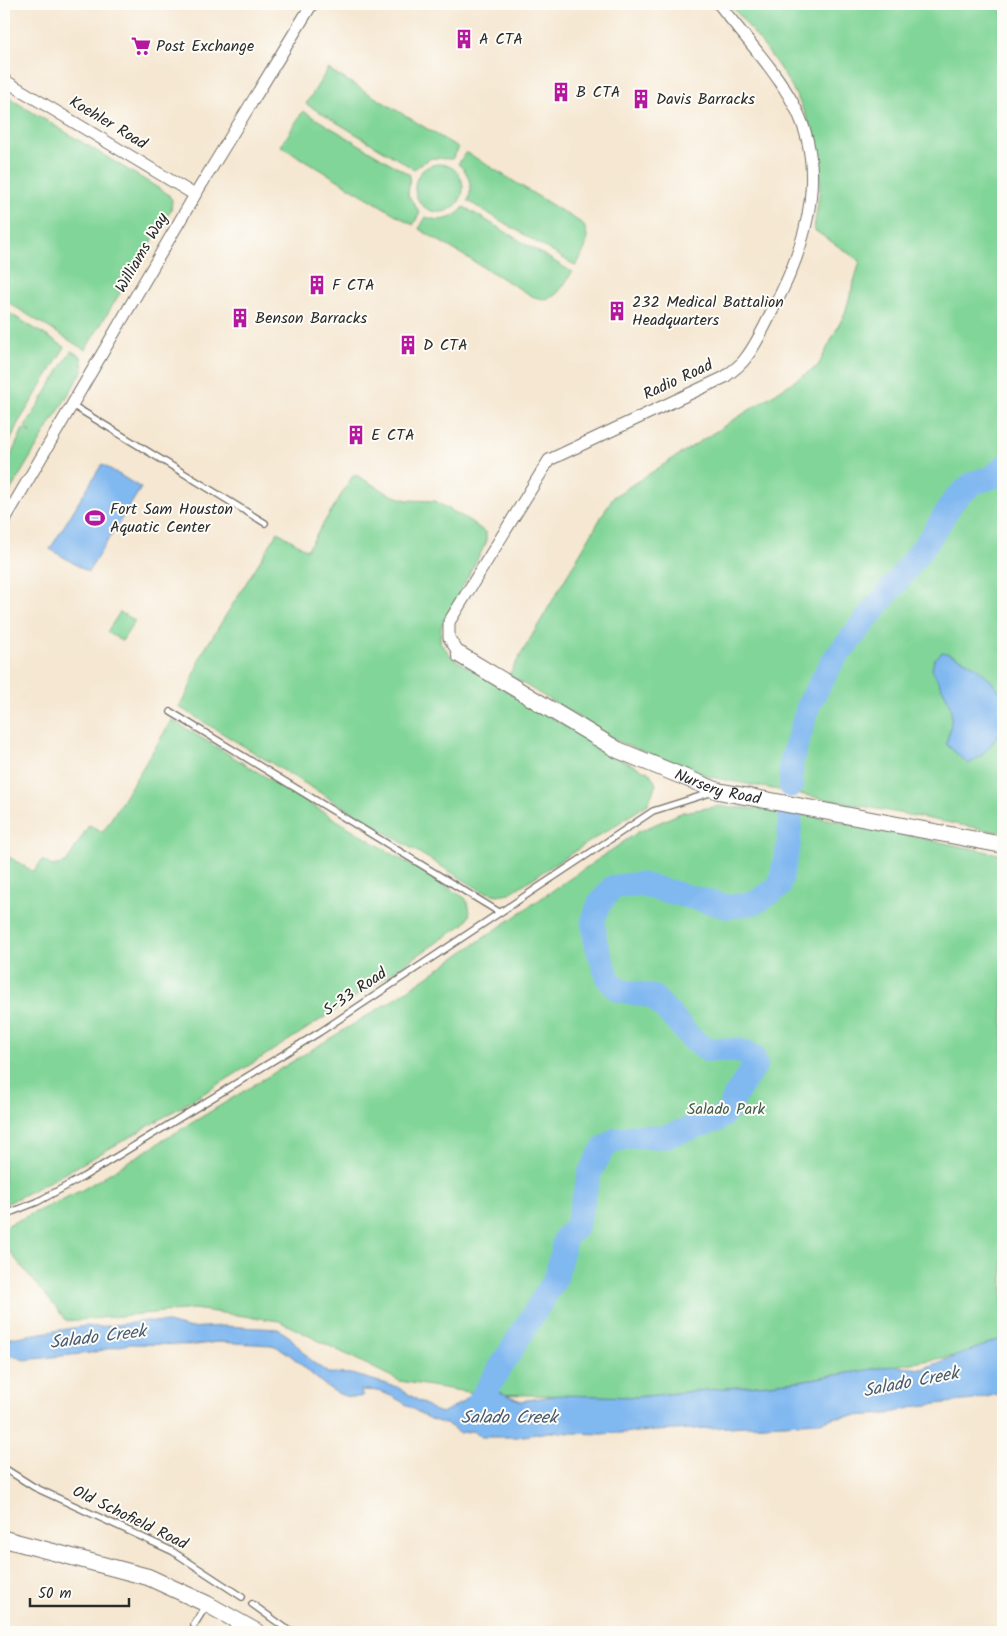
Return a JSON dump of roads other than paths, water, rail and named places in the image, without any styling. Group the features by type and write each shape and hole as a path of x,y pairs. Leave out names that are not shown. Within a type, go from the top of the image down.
{"street":[{"name":"Williams Way","path":"4,521 196,195 312,4"},
{"name":"Radio Road","path":"460,655 449,638 449,622 550,460 725,376 744,360 786,282 804,231 811,200 812,167 807,136 786,92 719,4"},
{"name":"Koehler Road","path":"4,80 196,195"},
{"name":"Nursery Road","path":"460,655 618,750 718,791 1003,845"},
{"path":"4,1539 148,1577 207,1604 257,1632"}],"lane":[{"path":"72,405 265,523"},
{"path":"171,712 499,912"},
{"name":"S-33 Road","path":"4,1215 37,1202 83,1177 320,1032 653,811 694,796 718,791"},
{"name":"Old Schofield Road","path":"4,1468 34,1487 172,1552 242,1597"},
{"path":"194,1625 207,1604"},
{"path":"252,1604 291,1632"}],"water":[{"name":"Fort Sam Houston Aquatic Center","path":"102,464 141,488 88,572 50,549"},
{"path":"942,652 961,659 977,668 991,680 1003,696 1004,720 998,734 984,753 968,764 946,744 951,720 950,704 932,669 934,660"},
{"name":"Salado Creek","path":"147,1321 164,1322 187,1328 223,1326 278,1329 290,1337 310,1360 328,1373 352,1374 397,1387 435,1411 442,1413 461,1403 478,1389 500,1392 521,1401 559,1395 636,1397 799,1381 891,1366 922,1369 1003,1338 1003,1393 973,1400 918,1406 888,1414 836,1417 820,1422 601,1434 549,1432 517,1437 482,1437 472,1431 459,1433 448,1425 428,1418 388,1394 370,1390 361,1391 363,1396 350,1397 338,1393 326,1386 281,1349 271,1345 217,1342 196,1345 129,1344 90,1353 24,1360 12,1355 4,1362 4,1339 85,1326 99,1327"}],"waterway":[{"path":"791,786 791,763 809,704 832,662 931,537 954,500 973,483 993,477 1003,467"},
{"name":"Salado Creek","path":"469,1418 556,1278 565,1238 577,1225 590,1172 603,1149 615,1140 634,1136 663,1137 718,1120 730,1109 735,1096 756,1064 753,1056 738,1050 707,1050 692,1039 654,997 618,990 609,980 596,944 593,921 599,904 613,887 639,884 729,907 755,903 779,887 789,844 790,816"}],"place":[{"name":"A CTA","path":"464,39"},
{"name":"Post Exchange","path":"141,46"},
{"name":"B CTA","path":"561,92"},
{"name":"Davis Barracks","path":"641,99"},
{"name":"F CTA","path":"317,285"},
{"name":"232 Medical Battalion Headquarters","path":"617,311"},
{"name":"Benson Barracks","path":"240,318"},
{"name":"D CTA","path":"408,345"},
{"name":"E CTA","path":"356,435"},
{"name":"Fort Sam Houston Aquatic Center","path":"95,518"}],"park label":[{"name":"Salado Park","path":"726,1109"}]}
